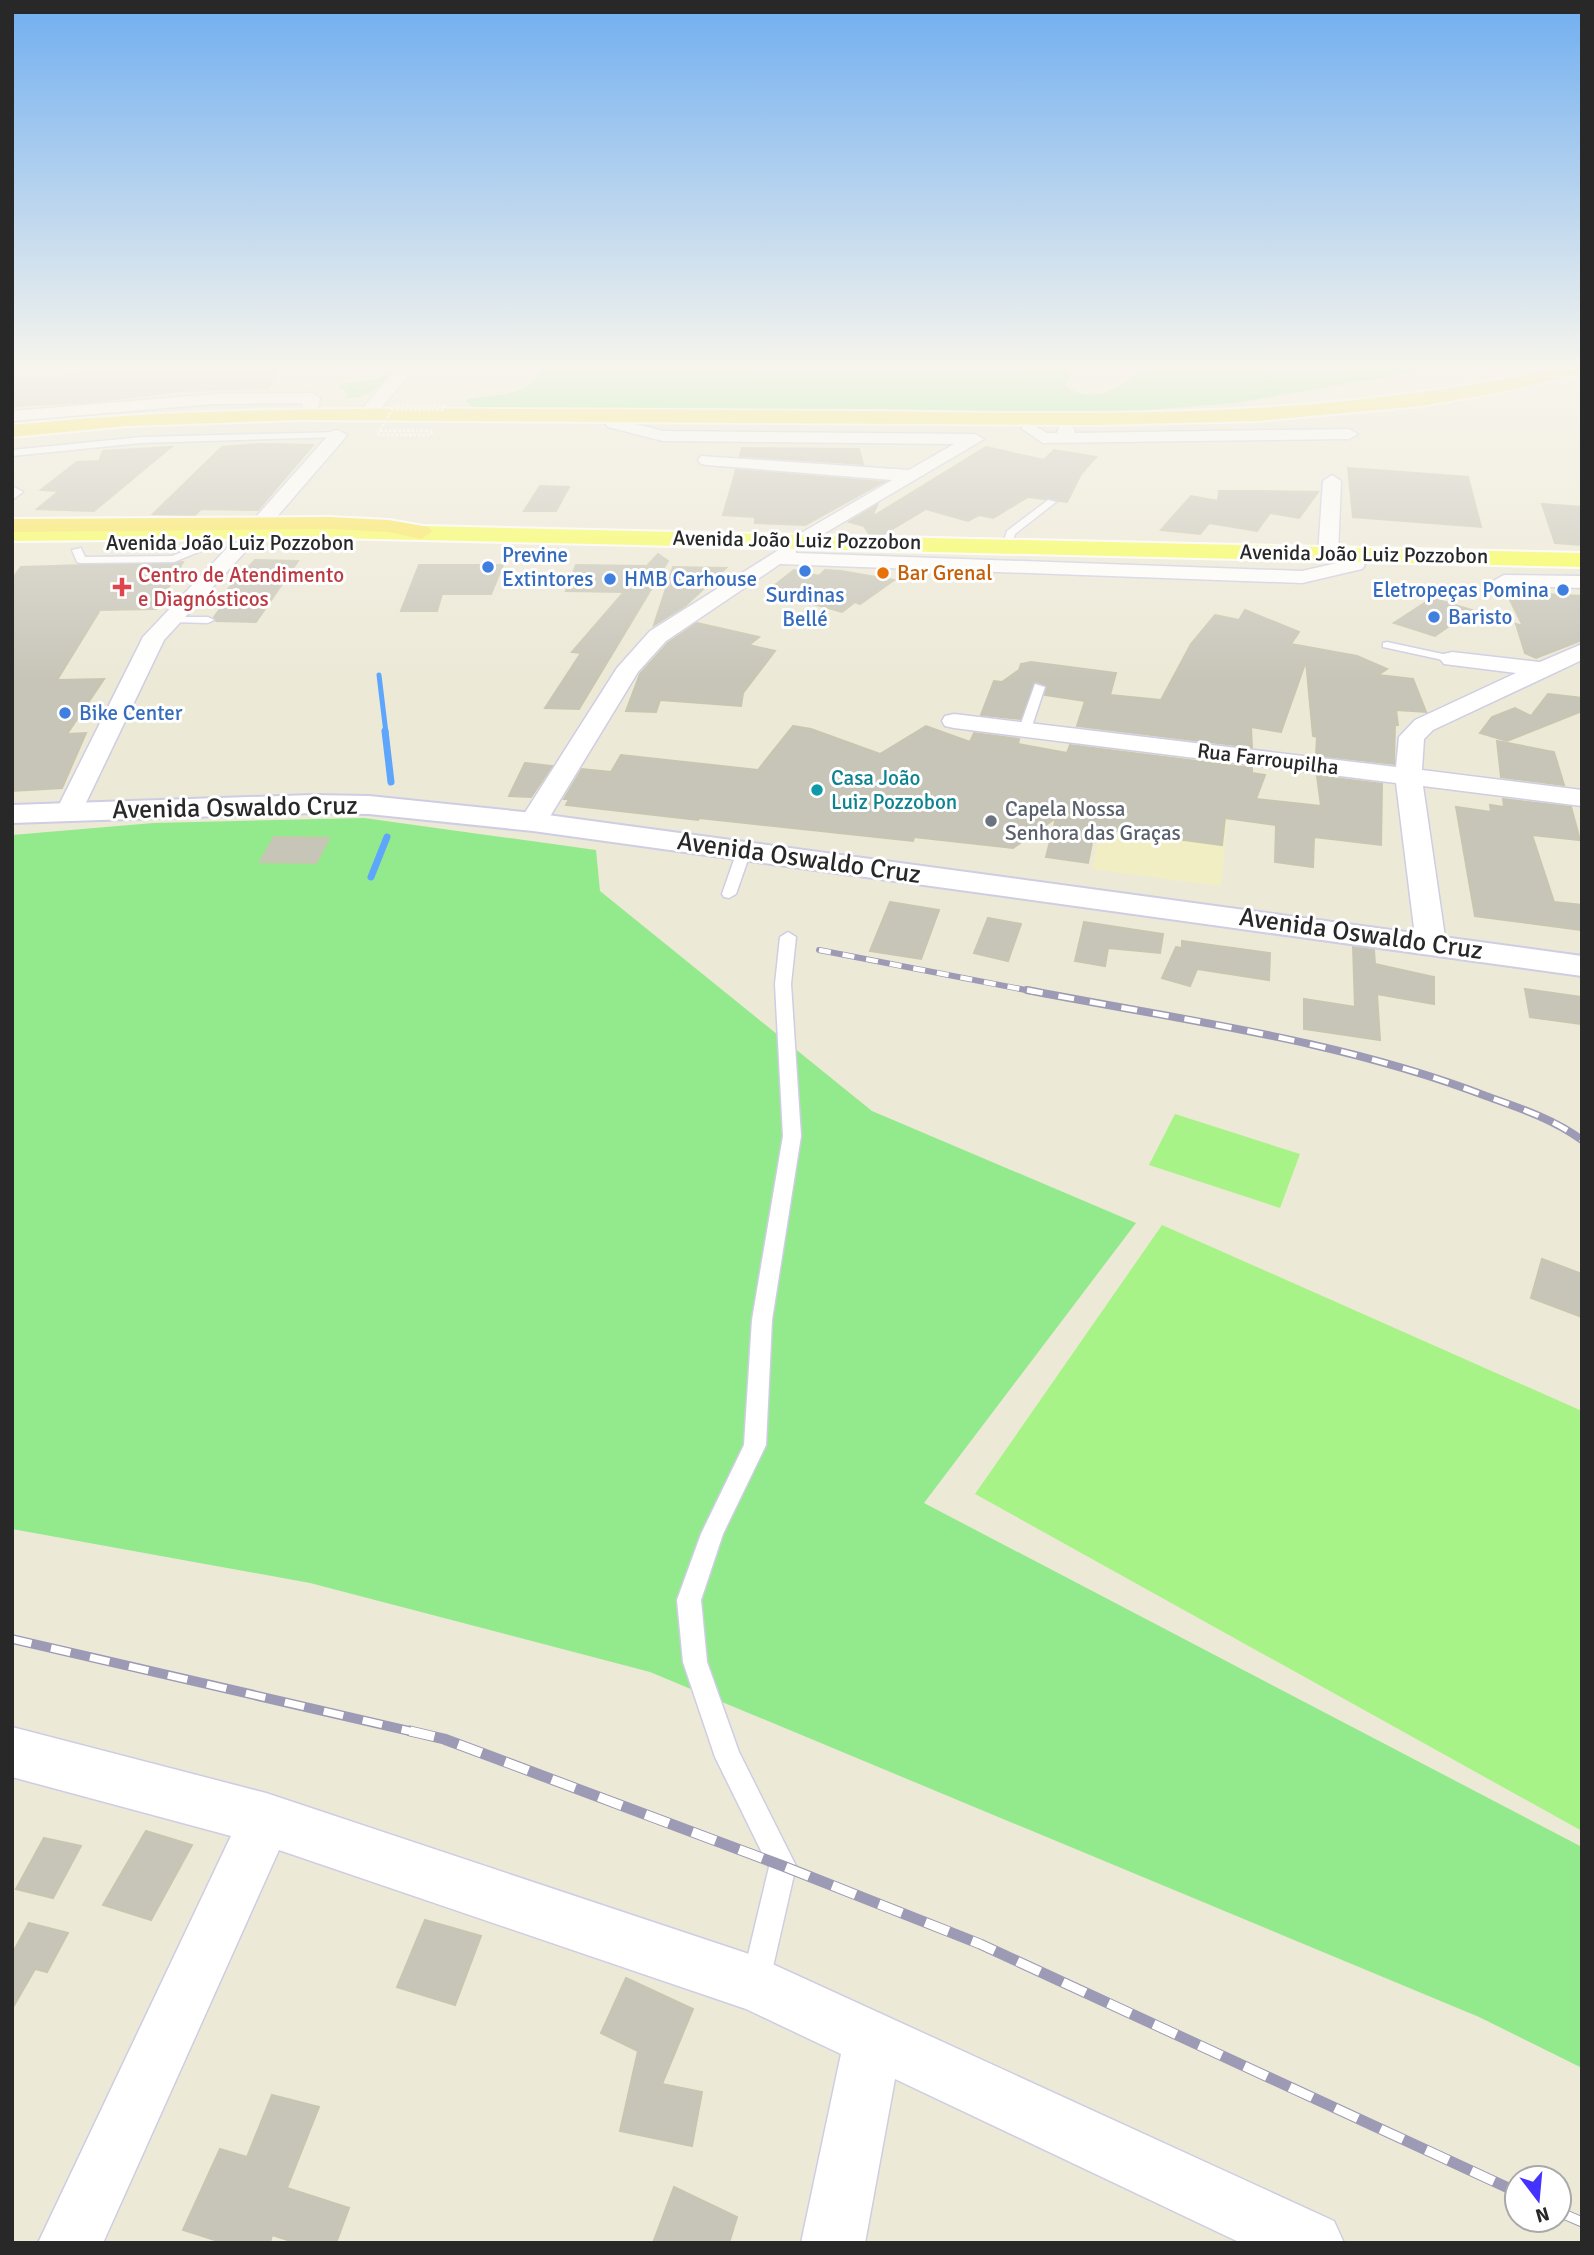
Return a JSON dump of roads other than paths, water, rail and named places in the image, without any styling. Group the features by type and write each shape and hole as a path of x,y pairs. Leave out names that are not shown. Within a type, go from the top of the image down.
{"highway":[{"path":"12,526 262,522 378,525 421,538"},
{"path":"12,550 238,548 421,538"}],"main road":[{"name":"Avenida João Luiz Pozzobon","path":"12,534 248,530 421,538 1582,570"},
{"name":"Avenida João Luiz Pozzobon","path":"12,545 421,538"},
{"name":"Avenida João Luiz Pozzobon","path":"789,549 1006,546 1582,560"}],"street":[{"path":"262,522 307,470"},
{"path":"838,470 912,476"},
{"path":"533,822 629,668 658,636 789,549 922,470"},
{"path":"1328,554 1332,481"},
{"path":"69,811 154,637 238,548"},
{"path":"1504,581 1582,582"},
{"path":"1431,943 1408,776 1412,737 1416,730 1582,652"},
{"path":"1452,659 1582,673"},
{"name":"Rua Farroupilha","path":"954,720 1582,798"},
{"name":"Avenida Oswaldo Cruz","path":"12,814 369,805 533,822 1582,965"},
{"path":"12,1752 267,1819 755,1984 1312,2243"},
{"path":"69,2243 267,1819"},
{"path":"833,2243 873,2039"}],"lane":[{"path":"12,489 18,492 12,497"},
{"path":"1006,546 1011,533 1052,502"},
{"path":"171,619 208,620"},
{"path":"1387,645 1452,659"},
{"path":"1025,729 1039,687"},
{"path":"729,894 744,851"},
{"path":"755,1984 783,1866 729,1757 695,1662 689,1600 712,1534 755,1445 762,1320 792,1136 783,984 788,937"}],"waterway":[{"path":"379,675 386,733"},
{"path":"385,731 391,782"},
{"path":"371,877 387,837"}],"railway":[{"path":"819,950 1036,992"},
{"path":"1027,990 1260,1033 1374,1060 1524,1110 1560,1126 1582,1140"},
{"path":"12,1639 418,1733"},
{"path":"410,1731 444,1739 783,1866 980,1944 1503,2186"},
{"path":"1573,2218 1582,2222"}],"place":[{"name":"Previne Extintores","path":"488,567"},
{"name":"Surdinas Bellé","path":"805,571"},
{"name":"Bar Grenal","path":"883,573"},
{"name":"HMB Carhouse","path":"610,579"},
{"name":"Centro de Atendimento e Diagnósticos","path":"122,587"},
{"name":"Eletropeças Pomina","path":"1563,590"},
{"name":"Baristo","path":"1434,617"},
{"name":"Bike Center","path":"65,713"},
{"name":"Casa João Luiz Pozzobon","path":"817,790"},
{"name":"Capela Nossa Senhora das Graças","path":"991,821"}]}
